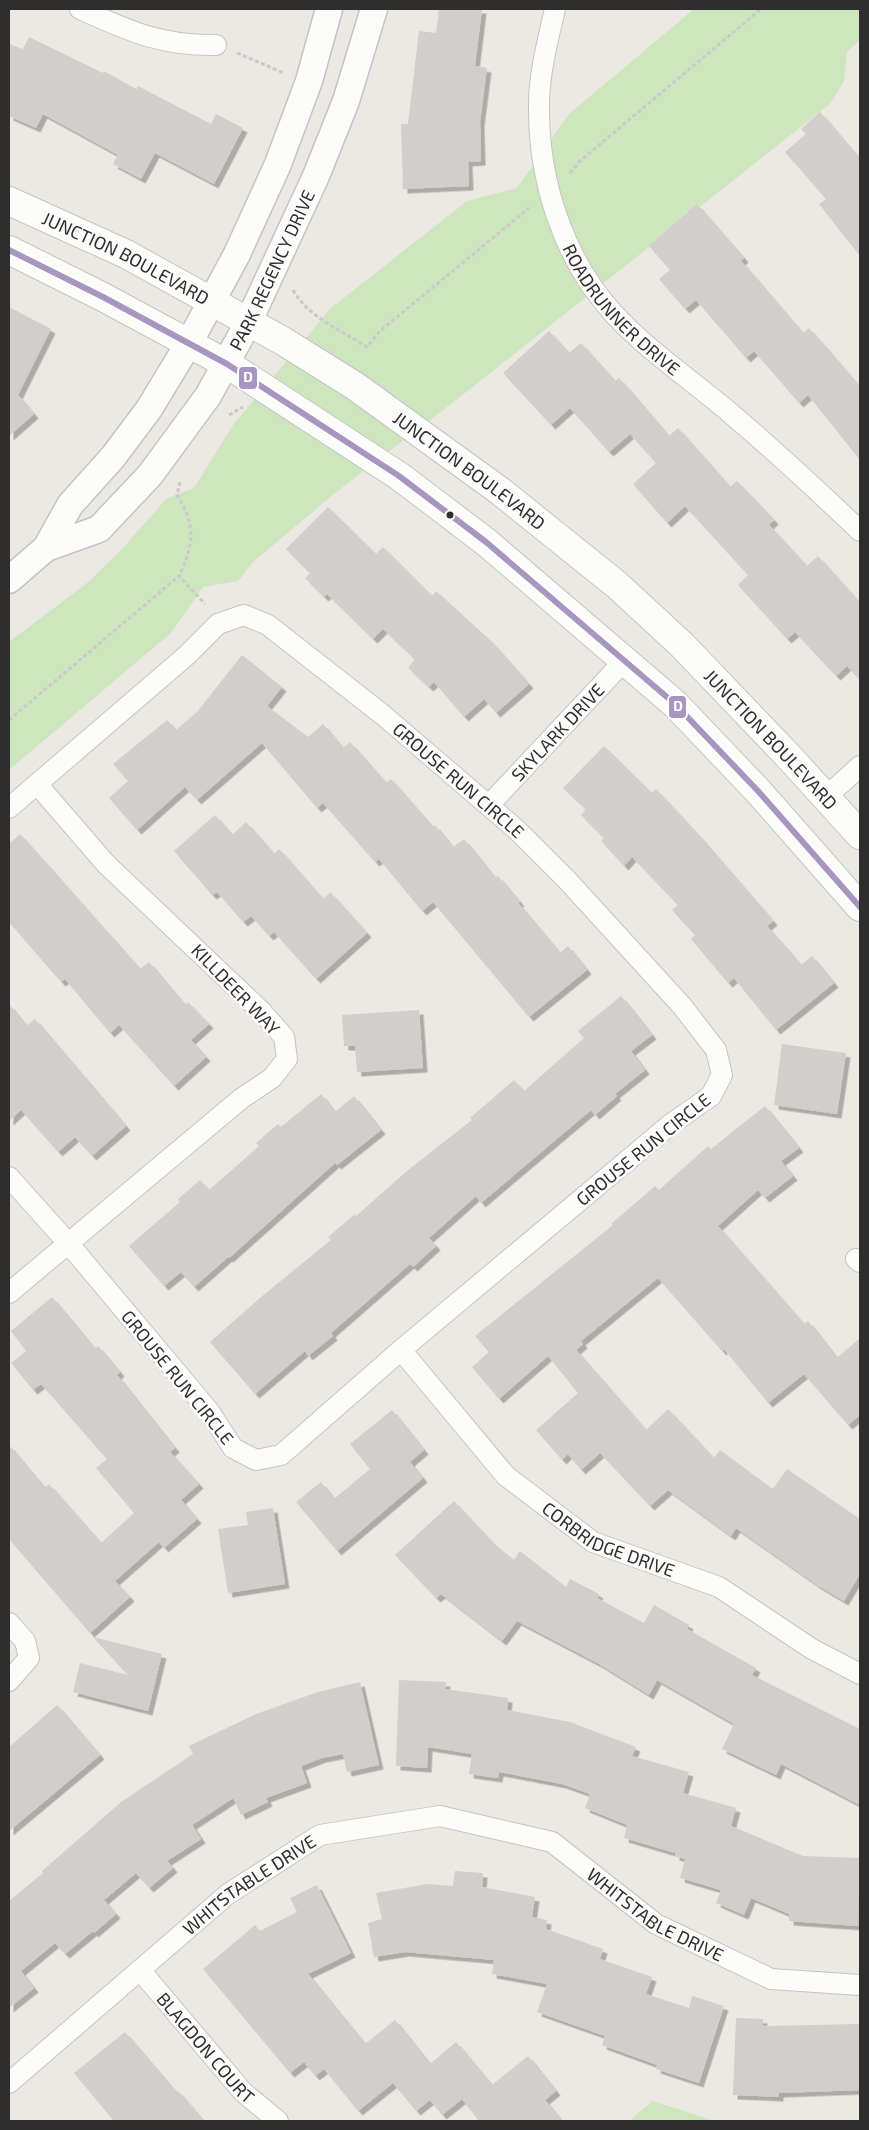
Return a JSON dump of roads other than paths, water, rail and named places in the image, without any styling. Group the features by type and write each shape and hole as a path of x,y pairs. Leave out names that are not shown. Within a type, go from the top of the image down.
{"main road":[{"name":"JUNCTION BOULEVARD","path":"9,201 126,254 283,341 355,386 500,491 617,586 682,645 860,835"},
{"path":"9,250 46,267 227,364 399,476 486,542 675,704 758,791 860,907"}],"street":[{"path":"80,9 129,31 162,41 190,45 216,45"},
{"name":"PARK REGENCY DRIVE","path":"9,580 46,548 70,505 113,457 149,409 189,343 237,254 278,164 309,80 329,9"},
{"name":"PARK REGENCY DRIVE","path":"46,548 99,530 150,475 208,396 248,323 316,176 346,101 374,9"},
{"name":"ROADRUNNER DRIVE","path":"555,9 544,54 539,104 541,150 549,193 568,241 588,281 614,314 645,343 729,412 860,530"},
{"name":"GROUSE RUN CIRCLE","path":"9,808 186,656 218,624 244,615 268,625 384,715 489,805 567,880 682,1006 716,1050 722,1075 711,1096 671,1124 400,1350 281,1455 256,1460 233,1448 209,1411 68,1243 9,1177"},
{"name":"SKYLARK DRIVE","path":"489,805 625,660"},
{"path":"826,797 860,766"},
{"name":"KILLDEER WAY","path":"9,1293 242,1098 272,1078 287,1059 284,1037 262,1011 106,864 37,784"},
{"name":"CORBRIDGE DRIVE","path":"400,1350 506,1476 593,1542 720,1587 812,1649 860,1674"},
{"path":"9,1623 25,1641 29,1658 9,1681"},
{"name":"WHITSTABLE DRIVE","path":"9,2083 228,1894 320,1835 440,1816 552,1842 656,1924 771,1979 860,1985"},
{"name":"BLAGDON COURT","path":"140,1970 243,2092 278,2121"}]}
